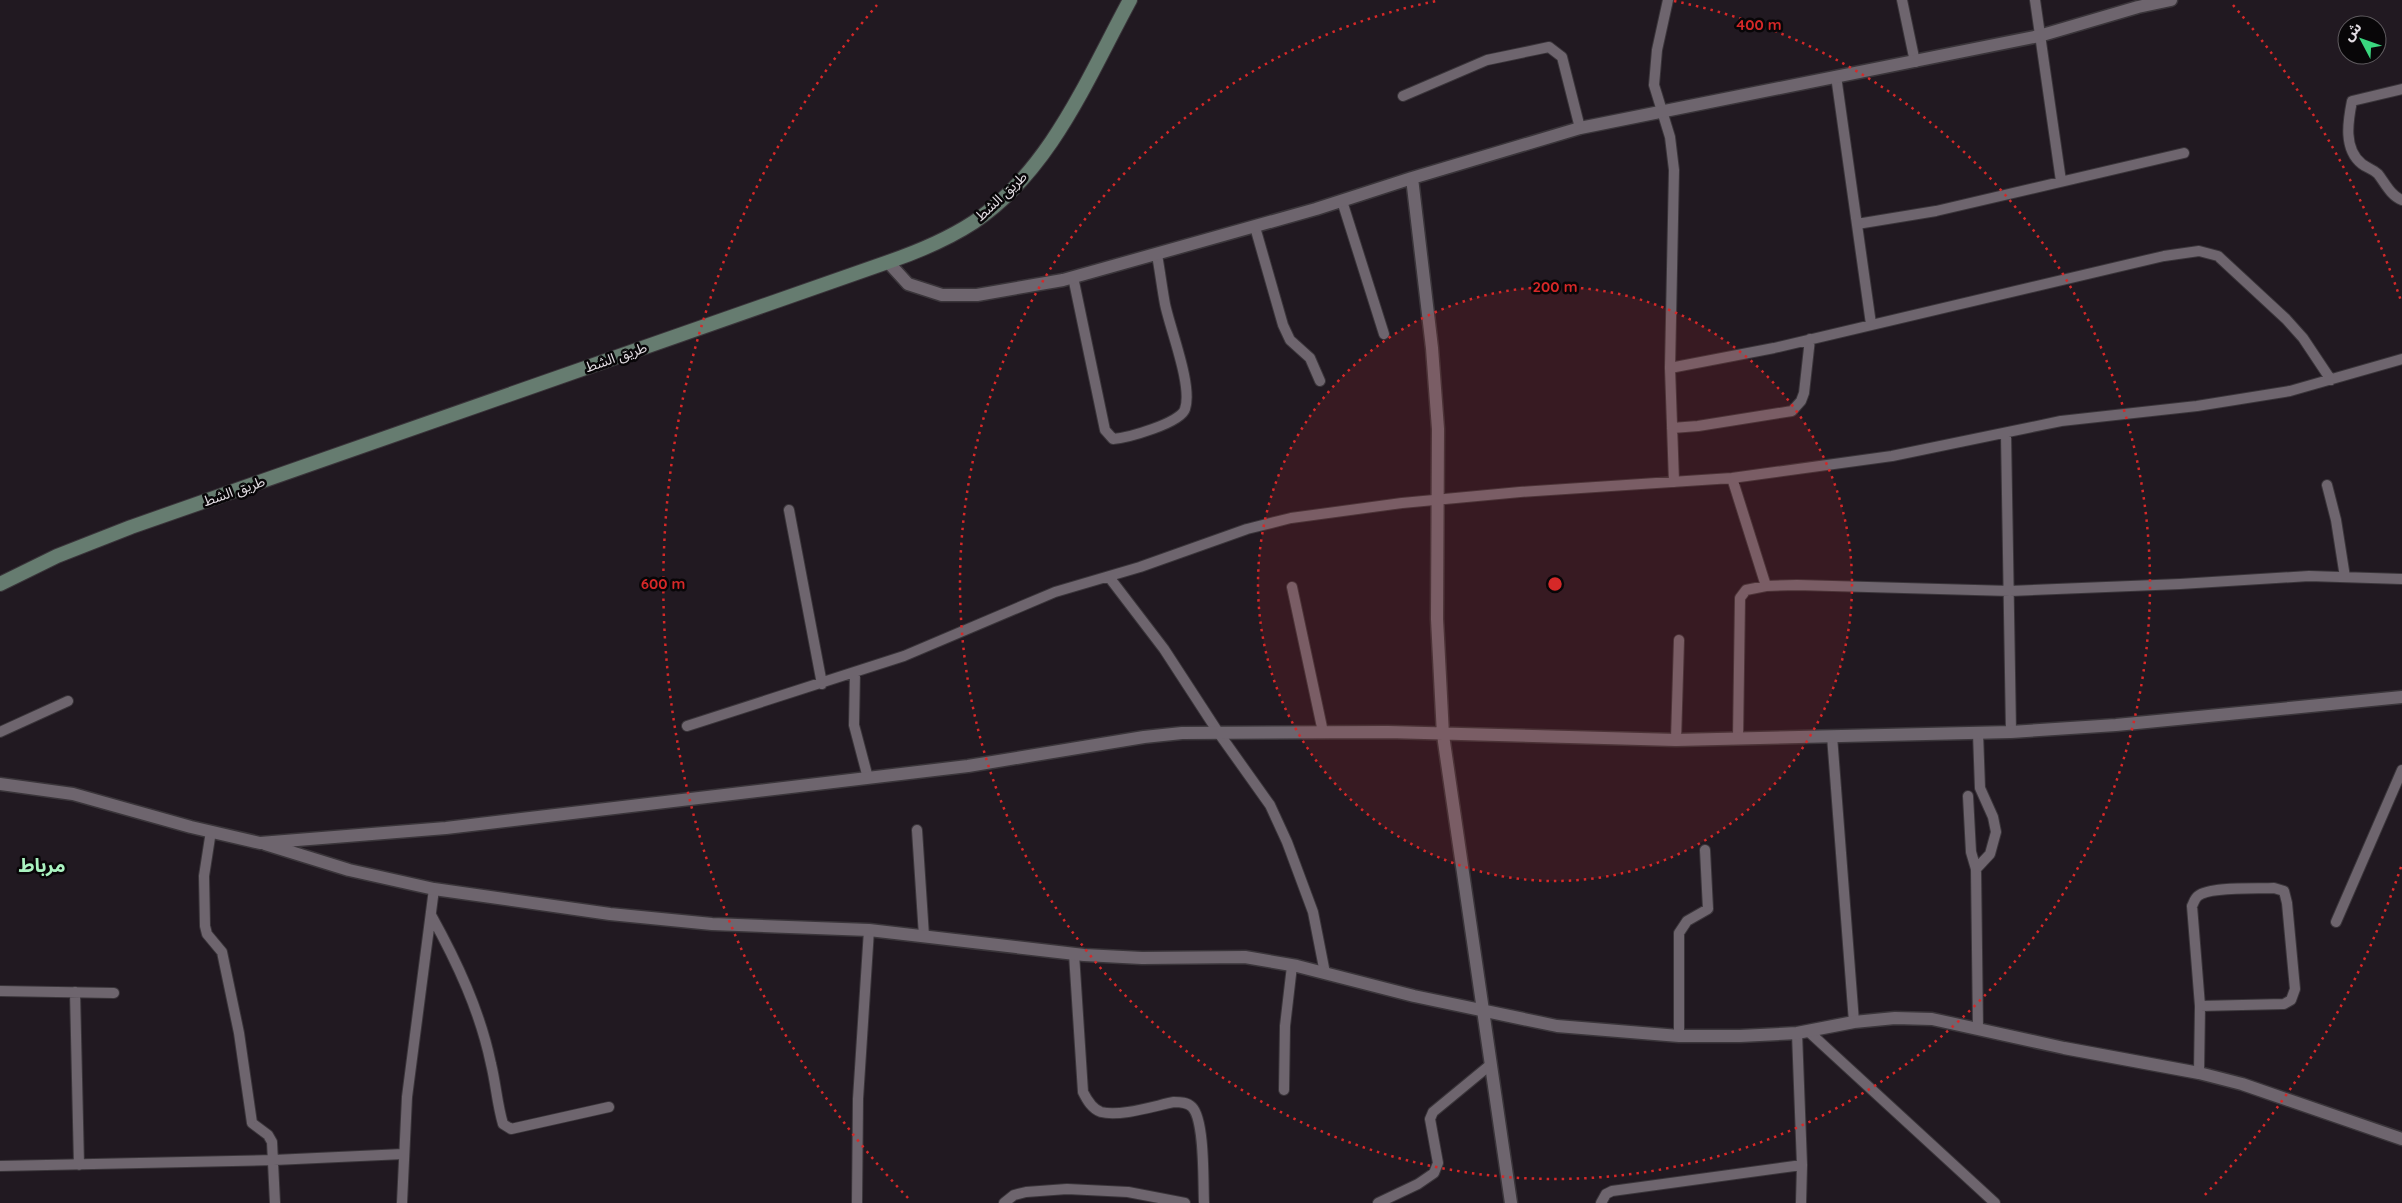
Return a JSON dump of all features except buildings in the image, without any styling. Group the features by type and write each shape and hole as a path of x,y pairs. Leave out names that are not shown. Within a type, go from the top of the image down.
{"main road":[{"name":"طريق الشط","path":"0,584 57,556 131,527 929,246 974,222 1003,198 1026,174 1057,135 1130,0"}],"street":[{"path":"1668,0 1654,66 1656,94 1670,137 1674,170 1670,368 1674,482"},
{"path":"1902,0 1915,62"},
{"path":"2035,0 2061,181"},
{"path":"888,262 908,284 942,295 976,295 1073,277 1255,227 1580,128 2039,36 2138,7 2171,0"},
{"path":"1403,96 1487,60 1549,47 1562,57 1580,128"},
{"path":"1836,76 1871,324"},
{"path":"2402,90 2352,101 2349,120 2349,147 2356,158 2374,170 2384,184 2402,200"},
{"path":"1856,224 1936,211 2184,153"},
{"path":"1412,178 1432,348 1438,429 1437,619 1443,735 1511,1203"},
{"path":"1342,201 1384,334"},
{"path":"1255,227 1282,325 1290,340 1310,358 1320,381"},
{"path":"1670,368 1931,312 2164,256 2205,251 2218,256 2286,319 2303,338 2332,380"},
{"path":"1073,277 1104,430 1113,439 1125,437 1174,421 1183,414 1187,402 1184,378 1165,305 1157,255"},
{"path":"1672,428 1698,426 1792,411 1801,401 1804,393 1810,339"},
{"path":"687,726 822,684 936,644 1055,592 1109,577 1197,545 1291,518 1402,503 1520,492 1732,478 1892,456 2006,434 2061,421 2244,399 2290,391 2402,359"},
{"path":"2006,434 2011,732"},
{"path":"1732,478 1766,586"},
{"path":"2327,485 2336,520 2345,577"},
{"path":"789,510 822,684"},
{"path":"1109,577 1164,649 1218,732 1262,792 1276,816 1313,912 1325,973"},
{"path":"1738,739 1740,598 1746,590 1766,586 1797,585 2010,591 2292,577 2402,579"},
{"path":"1292,587 1323,732"},
{"path":"1676,740 1679,640"},
{"path":"855,672 854,719 868,778"},
{"path":"260,843 431,830 868,778 968,766 1144,737 1218,732 1323,732 1676,740 2011,732 2126,724 2402,697"},
{"path":"0,732 68,700"},
{"path":"1976,869 1990,854 1996,832 1993,817 1980,788 1978,733"},
{"path":"1832,736 1854,1022"},
{"path":"2336,922 2402,770"},
{"path":"0,784 73,794 211,832 260,843 348,870 434,889 571,909 712,924 869,930 1074,954 1142,958 1246,958 1325,973 1482,1011 1557,1026 1679,1036 1803,1032 1854,1022 1895,1018 1923,1018 2064,1048 2199,1073 2286,1098 2402,1139"},
{"path":"1968,796 1971,852 1976,869 1978,1029"},
{"path":"917,830 924,936"},
{"path":"211,832 204,876 205,926 207,934 222,952 238,1033 252,1123 268,1136 272,1142 275,1203"},
{"path":"1679,1036 1679,933 1687,921 1708,909 1705,850"},
{"path":"2199,1073 2200,1006 2192,906 2194,901 2198,896 2210,891 2274,888 2284,892 2287,903 2295,989 2291,1000 2284,1004 2200,1006"},
{"path":"402,1203 403,1154 412,1044 434,889"},
{"path":"431,915 458,965 480,1027 491,1064 498,1109 503,1124 511,1129 609,1107"},
{"path":"857,1203 858,1099 869,930"},
{"path":"1074,954 1083,1092 1088,1103 1099,1112 1114,1114 1174,1102 1183,1102 1193,1108 1199,1123 1204,1203"},
{"path":"1284,1090 1285,1026 1292,966"},
{"path":"0,991 114,993"},
{"path":"75,992 79,1164"},
{"path":"1801,1203 1803,1032"},
{"path":"1803,1032 1995,1203"},
{"path":"1378,1203 1418,1184 1434,1173 1438,1163 1430,1119 1433,1112 1490,1065"},
{"path":"0,1166 274,1160 403,1154"},
{"path":"1601,1203 1606,1194 1612,1191 1802,1165"},
{"path":"1004,1203 1014,1195 1026,1192 1067,1190 1128,1192 1185,1203"}],"district":[{"name":"مرباط","path":"42,865"}]}
